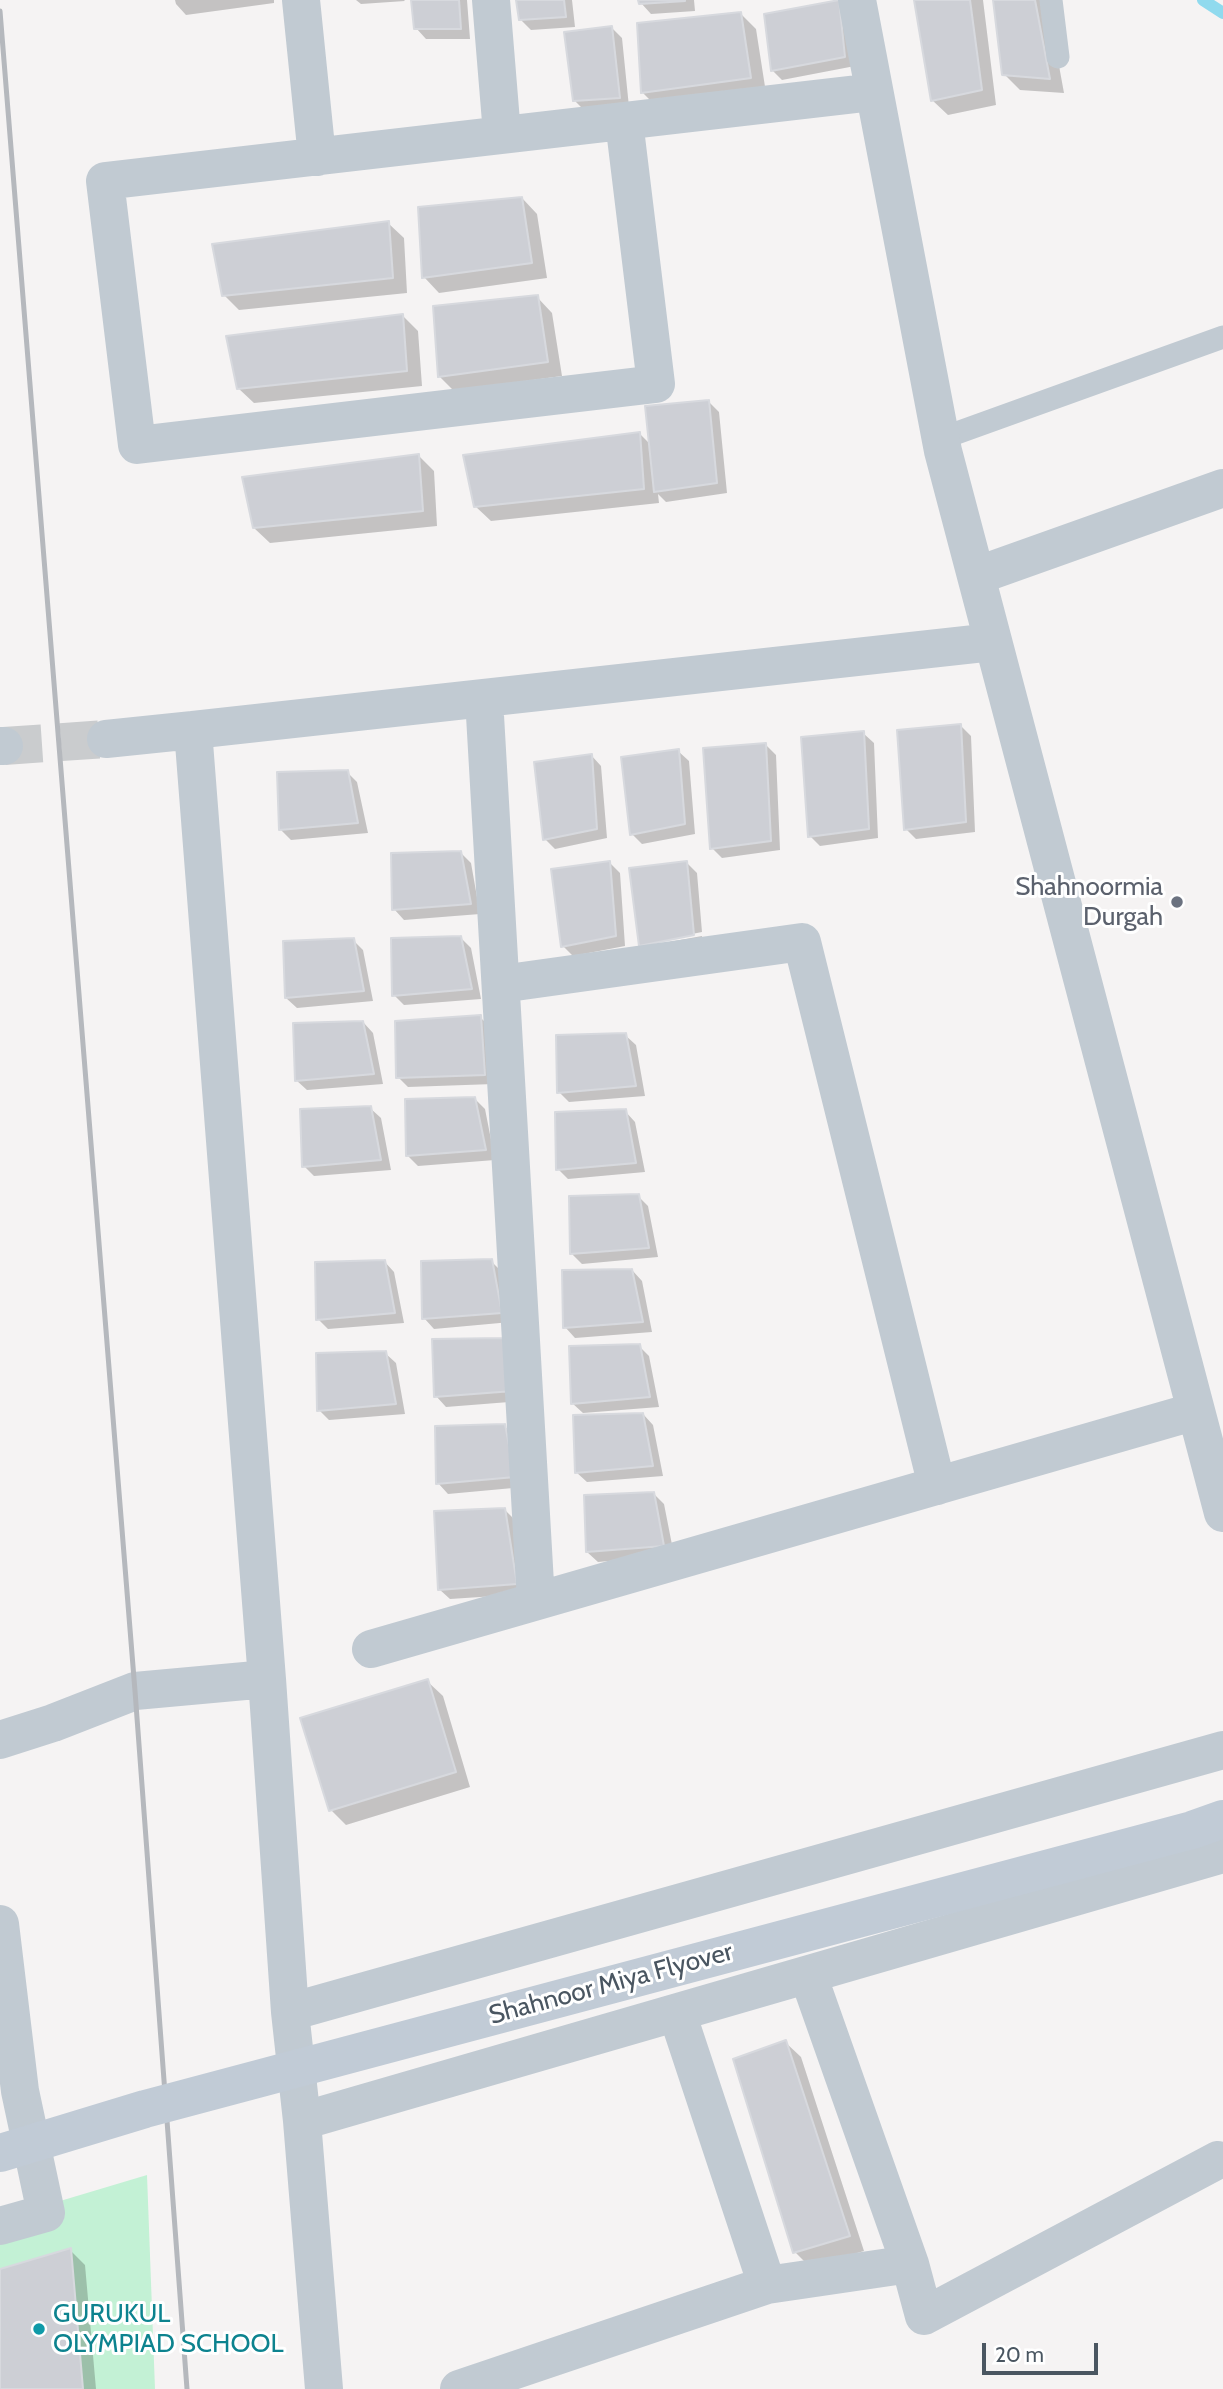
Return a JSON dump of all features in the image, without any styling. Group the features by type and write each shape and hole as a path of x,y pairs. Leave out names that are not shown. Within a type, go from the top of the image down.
{"main road":[{"name":"Shahnoor Miya Flyover","path":"0,2153 145,2109 1192,1830 1223,1819"}],"street":[{"path":"301,0 317,157"},
{"path":"491,0 502,134"},
{"path":"857,0 940,439 1223,1513"},
{"path":"624,121 656,384 137,444 105,181 874,92"},
{"path":"976,576 1223,488"},
{"path":"106,739 993,642"},
{"path":"484,698 536,1601"},
{"path":"193,730 267,1679 290,2012 302,2121 324,2389"},
{"path":"500,984 802,942 937,1486"},
{"path":"371,1649 1196,1411"},
{"path":"0,1740 53,1723 135,1691 267,1679"},
{"path":"290,2012 1223,1750"},
{"path":"302,2121 1223,1854"},
{"path":"0,1924 10,2094 46,2213 0,2226"},
{"path":"808,1975 910,2264 924,2316 1218,2160"},
{"path":"677,2013 767,2285"},
{"path":"459,2389 767,2285 910,2264"}],"lane":[{"path":"1051,0 1058,57"},
{"path":"940,439 1223,337"}],"green space":[{"path":"147,2175 155,2389 0,2389 0,2219"}],"building":[{"path":"411,0 459,0 461,29 414,29"},
{"path":"516,0 564,0 566,17 519,20"},
{"path":"638,0 685,0 685,1 639,4"},
{"path":"839,0 845,57 771,71 764,14"},
{"path":"914,0 970,0 982,90 931,101"},
{"path":"993,0 1035,0 1050,79 1002,75"},
{"path":"741,12 751,78 641,93 637,23"},
{"path":"612,26 620,98 573,101 564,32"},
{"path":"522,197 532,263 422,278 418,207"},
{"path":"389,221 393,278 222,296 212,244"},
{"path":"538,295 548,362 438,377 433,306"},
{"path":"403,314 407,371 237,389 226,336"},
{"path":"709,400 717,483 654,492 645,406"},
{"path":"640,432 644,489 474,507 463,455"},
{"path":"419,454 423,511 253,528 242,477"},
{"path":"961,724 966,822 904,830 897,730"},
{"path":"864,731 869,829 808,837 801,737"},
{"path":"766,743 771,841 710,849 703,748"},
{"path":"679,749 685,824 630,835 621,757"},
{"path":"592,754 597,829 543,840 534,762"},
{"path":"348,770 358,823 279,830 277,772"},
{"path":"461,851 471,904 392,910 391,853"},
{"path":"610,861 616,936 561,947 551,869"},
{"path":"687,861 694,935 639,946 629,868"},
{"path":"461,936 472,989 392,996 391,938"},
{"path":"354,938 364,991 285,998 283,941"},
{"path":"481,1015 485,1075 396,1078 395,1021"},
{"path":"363,1021 374,1074 295,1081 293,1023"},
{"path":"626,1033 636,1086 557,1093 556,1035"},
{"path":"475,1097 486,1150 406,1156 405,1099"},
{"path":"371,1106 381,1160 302,1167 300,1109"},
{"path":"626,1109 636,1163 556,1170 555,1112"},
{"path":"639,1194 649,1248 570,1254 569,1196"},
{"path":"492,1259 502,1313 422,1319 421,1261"},
{"path":"385,1260 395,1313 316,1320 315,1262"},
{"path":"632,1269 643,1322 563,1328 562,1270"},
{"path":"503,1338 513,1391 434,1397 432,1339"},
{"path":"640,1344 650,1397 571,1404 569,1346"},
{"path":"386,1351 396,1404 317,1411 316,1353"},
{"path":"643,1413 653,1466 575,1473 573,1415"},
{"path":"505,1424 515,1477 436,1484 435,1426"},
{"path":"654,1492 664,1546 586,1552 584,1495"},
{"path":"505,1508 517,1584 438,1590 434,1511"},
{"path":"428,1679 456,1772 329,1811 300,1718"},
{"path":"786,2040 850,2236 793,2253 733,2059"},
{"name":"GURUKUL OLYMPIAD SCHOOL","path":"71,2248 83,2389 0,2389 0,2269"}],"waterway":[{"path":"1203,0 1223,13"}],"tunnel":[{"path":"4,746 106,739"}],"railway":[{"path":"0,11 135,1691 187,2389"}],"place":[{"name":"Shahnoormia Durgah","path":"1177,902"},
{"name":"GURUKUL OLYMPIAD SCHOOL","path":"39,2329"}]}
